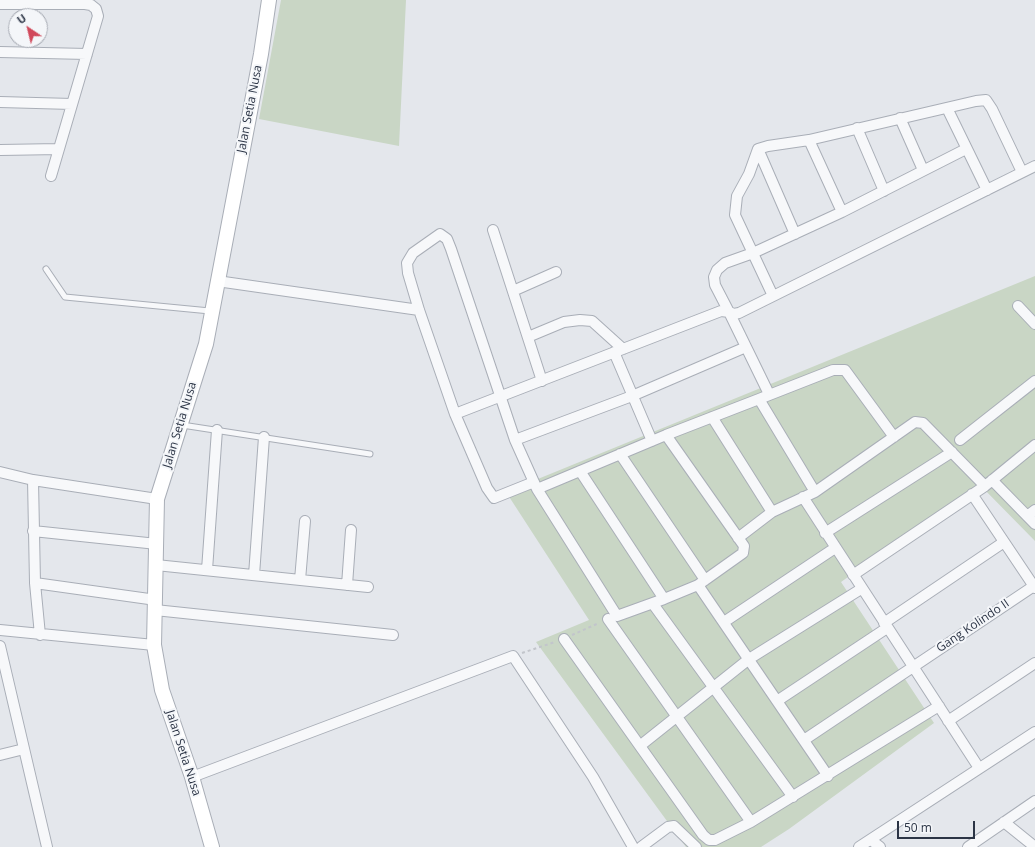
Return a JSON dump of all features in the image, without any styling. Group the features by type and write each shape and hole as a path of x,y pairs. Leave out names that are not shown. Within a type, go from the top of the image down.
{"street":[{"name":"Jalan Setia Nusa","path":"212,847 192,777 162,690 154,645 157,499 179,425 206,344 211,311 261,54 269,0"},
{"path":"0,4 20,2 91,5 96,9 98,16 52,176"},
{"path":"0,52 87,54"},
{"path":"773,296 735,215 737,196 758,149 768,146 809,140 976,100 986,100 992,109 1022,172"},
{"path":"0,102 72,104"},
{"path":"947,108 987,190"},
{"path":"900,118 923,170"},
{"path":"857,128 884,191"},
{"path":"809,140 842,212"},
{"path":"0,150 59,149"},
{"path":"758,149 795,234"},
{"path":"769,394 715,285 714,277 717,270 725,263 753,253 842,212 966,149"},
{"path":"455,414 721,311 734,314 739,313 1035,166"},
{"path":"493,230 542,381"},
{"path":"666,435 744,546 743,553 702,582 654,604 617,616 536,485 515,440 447,239 440,234 413,253 407,263 408,273 419,310 455,414 487,488 494,498 536,485 580,471 666,435 833,370 845,370 894,437"},
{"path":"513,291 556,272"},
{"path":"217,281 419,310"},
{"path":"1018,306 1035,324"},
{"path":"528,337 564,322 580,320 592,321 618,350 632,396 652,441"},
{"path":"515,440 632,396 746,347"},
{"path":"960,440 1035,381"},
{"path":"759,399 815,492"},
{"path":"712,417 772,512"},
{"path":"738,538 772,512 815,492 915,422 923,423 952,452 988,483 1031,513 1035,524"},
{"path":"207,570 217,430"},
{"path":"254,575 264,438"},
{"path":"853,575 988,483 1035,445"},
{"path":"825,533 952,452"},
{"path":"620,454 702,582 724,622 828,776"},
{"path":"580,471 664,599"},
{"path":"0,472 33,480 157,499"},
{"path":"33,480 35,583 40,635"},
{"path":"972,494 1034,587"},
{"path":"803,498 979,768"},
{"path":"300,580 305,521"},
{"path":"347,585 351,530"},
{"path":"33,531 157,544"},
{"path":"777,701 1004,542"},
{"path":"724,622 835,548"},
{"path":"156,565 368,587"},
{"path":"35,583 155,604 393,635"},
{"name":"Gang Kolindo II","path":"804,740 913,666 1034,587"},
{"path":"640,745 749,659 862,589"},
{"path":"654,604 793,797"},
{"path":"608,619 751,822"},
{"path":"0,630 154,645"},
{"path":"564,639 707,839 715,840 751,822 828,776 939,706"},
{"path":"0,646 48,847"},
{"path":"192,777 513,656 593,777 633,847"},
{"path":"948,720 1035,662"},
{"path":"859,847 1035,732"},
{"path":"0,755 24,749"},
{"path":"968,847 1035,801"},
{"path":"1004,822 1035,846"},
{"path":"641,847 668,827 674,826 696,847"},
{"path":"871,840 880,847"}],"lane":[{"path":"46,269 65,297 211,311"},
{"path":"179,425 370,454"}],"path":[{"path":"513,656 564,639 608,619"}],"green space":[{"path":"281,0 406,0 399,146 259,119"},
{"path":"1035,276 1035,541 979,484 841,582 934,723 789,829 761,847 686,847 536,642 589,620 506,492"}]}
